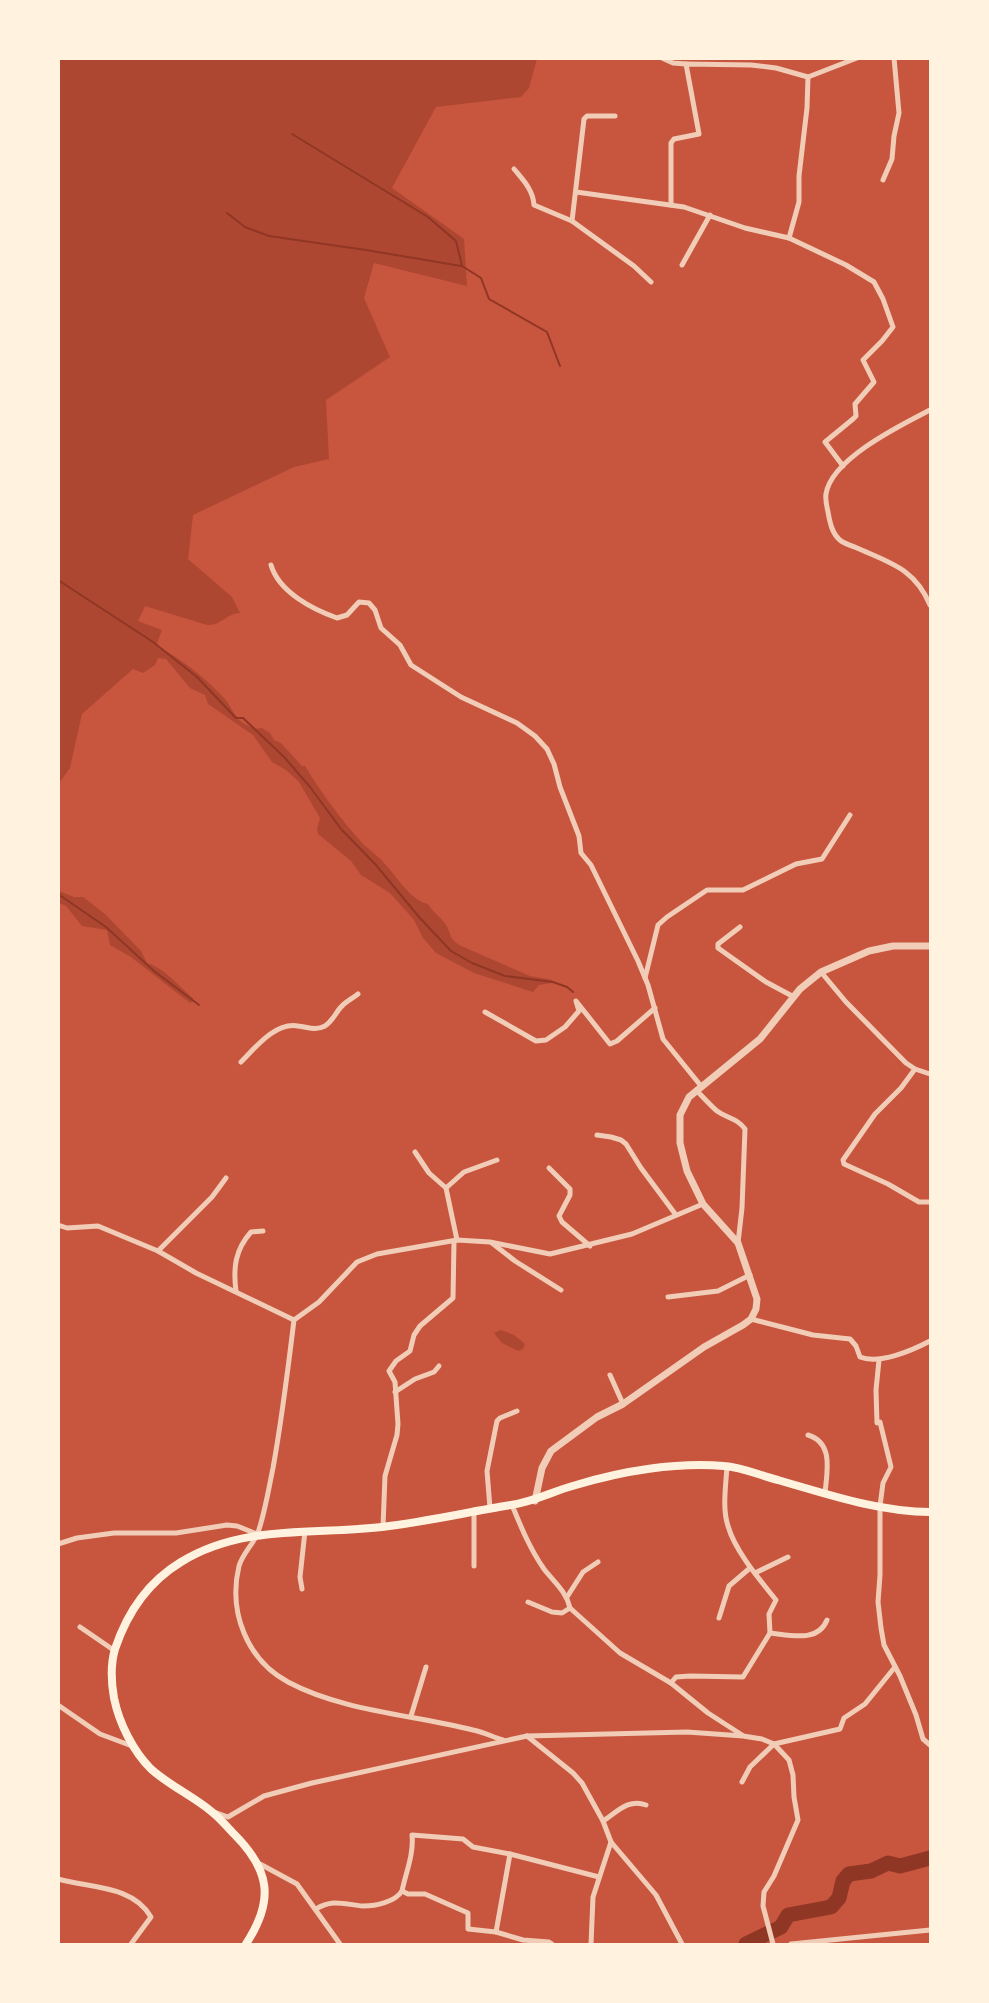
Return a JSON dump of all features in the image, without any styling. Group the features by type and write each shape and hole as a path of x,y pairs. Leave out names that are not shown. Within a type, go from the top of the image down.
{"main road":[{"path":"246,1944 257,1926 263,1905 265,1885 260,1864 249,1848 212,1812 173,1787 150,1768 132,1746 116,1710 110,1676 115,1652 127,1620 138,1600 182,1561 215,1546 257,1534 383,1527 535,1501 575,1485 627,1473 683,1466 727,1466 825,1494 902,1511 930,1512"}],"street":[{"path":"662,58 673,63 776,68 808,76 857,58"},
{"path":"883,180 892,159 894,136 900,113 894,58"},
{"path":"671,205 671,143 674,139 699,134 686,64"},
{"path":"789,238 800,202 799,176 808,97 808,76"},
{"path":"572,221 584,119 587,116 615,116"},
{"path":"514,169 529,186 534,196 534,205 572,221 634,266 651,282"},
{"path":"576,192 684,207 745,228 789,238 846,265 874,282 884,299 892,327 863,360 874,382 855,404 856,416 825,442 843,466"},
{"path":"682,265 710,216"},
{"path":"930,410 888,432 843,466 826,493 831,528 834,533 844,543 893,564 915,578 930,605"},
{"path":"271,565 272,572 287,589 305,604 325,614 337,618 346,615 359,602 369,603 375,610 381,628 400,645 411,665 461,697 517,723 535,736 547,749 579,836 581,853 591,865 645,978 663,1040 714,1109 726,1117 740,1121 745,1129 742,1208 738,1243"},
{"path":"645,978 658,925 667,916 707,890 743,890 796,864 822,859 850,815"},
{"path":"740,927 718,944 718,948 766,982 794,997"},
{"path":"535,1501 542,1468 551,1451 597,1417 622,1404 704,1347 743,1325 751,1319 756,1309 757,1299 738,1243 704,1204 687,1171 680,1143 680,1115 689,1097 760,1040 800,989 821,972 869,951 893,946 930,946"},
{"path":"821,972 846,1002 906,1063 930,1074"},
{"path":"241,1062 265,1036 287,1026 315,1029 324,1026 335,1018 341,1006 358,994"},
{"path":"485,1012 526,1036 540,1041 546,1040 574,1018 579,1011 576,1001 610,1044 617,1041 655,1008"},
{"path":"915,1069 901,1088 875,1114 843,1160 844,1164 888,1184 910,1198 919,1202 930,1202"},
{"path":"597,1135 611,1137 626,1144 651,1183 676,1215"},
{"path":"383,1527 385,1476 397,1435 395,1382 389,1371 396,1361 407,1354 420,1326 453,1298 455,1241 446,1188 429,1173 415,1152"},
{"path":"446,1188 464,1172 497,1160"},
{"path":"549,1168 570,1189 570,1195 559,1216 562,1222 590,1246"},
{"path":"158,1251 212,1197 226,1178"},
{"path":"503,1740 476,1730 325,1698 289,1683 270,1671 253,1652 240,1625 236,1604 239,1564 257,1534 273,1468 294,1320 318,1302 357,1263 377,1254 455,1241 490,1242 550,1254 632,1234 704,1204"},
{"path":"58,1225 67,1228 98,1226 158,1251 196,1273 294,1320"},
{"path":"236,1292 234,1277 237,1251 251,1232 263,1231"},
{"path":"490,1242 514,1262 561,1290"},
{"path":"668,1297 718,1292 750,1275"},
{"path":"751,1319 813,1335 850,1339 856,1346 860,1357 879,1360 930,1341"},
{"path":"879,1360 876,1390 877,1423 880,1422 891,1467 883,1483 880,1506 878,1602 884,1645 916,1715 923,1739 930,1745"},
{"path":"395,1392 415,1379 434,1372 438,1366"},
{"path":"610,1375 622,1404"},
{"path":"490,1508 487,1471 497,1421 517,1411"},
{"path":"808,1435 818,1438 824,1445 827,1465 825,1494"},
{"path":"671,1683 676,1677 743,1677 770,1633 769,1614 776,1600 750,1568 727,1526 725,1496 727,1466"},
{"path":"512,1505 525,1538 544,1568 567,1597 570,1608 620,1653 671,1683 708,1713 743,1736"},
{"path":"474,1510 474,1566"},
{"path":"58,1544 77,1538 114,1533 176,1533 227,1525 237,1526 257,1534"},
{"path":"302,1589 300,1577 305,1532"},
{"path":"755,1573 788,1557"},
{"path":"567,1597 583,1572 598,1562"},
{"path":"719,1618 729,1586 750,1568"},
{"path":"528,1602 562,1614 570,1608"},
{"path":"770,1633 814,1635 824,1629 827,1620"},
{"path":"80,1627 115,1652"},
{"path":"411,1716 426,1667"},
{"path":"212,1812 228,1817 264,1796 527,1736 687,1732 743,1736 774,1744 840,1729 844,1718 866,1704 895,1667"},
{"path":"58,1705 100,1734 132,1746"},
{"path":"527,1736 582,1783 603,1821 611,1842 656,1895 682,1944"},
{"path":"742,1782 750,1767 774,1744"},
{"path":"771,1941 763,1906 764,1892 774,1876 798,1820 789,1760 774,1744"},
{"path":"603,1821 632,1802 638,1801 646,1805"},
{"path":"316,1910 329,1904 346,1902 363,1906 398,1898 413,1852 412,1835 463,1839 473,1847 599,1877"},
{"path":"591,1944 593,1897 611,1842"},
{"path":"496,1932 510,1854"},
{"path":"260,1864 297,1884 340,1944"},
{"path":"58,1879 135,1898 151,1917 131,1944"},
{"path":"402,1891 408,1894 425,1894 468,1913 468,1929 496,1932 523,1940 552,1944"},
{"path":"791,1944 930,1930"}],"shaded area":[{"path":"59,58 537,59 529,88 521,97 436,107 392,188 464,239 467,286 374,263 364,298 390,357 326,400 329,459 294,467 193,515 188,559 232,597 240,613 231,615 216,624 207,625 145,606 138,621 162,630 156,646 192,668 208,682 225,699 239,720 255,729 262,728 270,733 274,740 281,743 302,766 305,766 318,787 356,836 383,861 410,893 428,904 444,923 456,943 530,976 552,980 551,983 539,985 533,992 474,973 436,953 423,938 414,920 390,893 361,875 351,861 318,834 320,818 299,782 286,770 272,762 253,735 208,704 205,695 190,688 166,659 158,658 155,665 143,673 133,669 82,714 70,768 59,783"},
{"path":"59,891 74,897 83,897 105,914 141,951 147,963 166,974 193,998 193,1001 190,1003 131,957 110,945 107,930 82,926 66,906 59,903"},
{"path":"501,1330 514,1335 525,1344 523,1349 518,1351 502,1343 494,1333"}],"waterway":[{"path":"292,134 428,217 456,241 462,266 481,278 489,299 547,332 560,366"},
{"path":"227,213 245,227 269,236 461,266"},
{"path":"58,580 153,642 197,677 236,718 243,718 285,758 341,829 376,865 451,951 472,963 505,976 553,982 573,992"},
{"path":"58,894 106,927 154,971 199,1005"},
{"path":"746,1944 781,1927 788,1915 831,1907 839,1898 843,1881 849,1874 871,1871 888,1863 900,1866 930,1858"}]}
